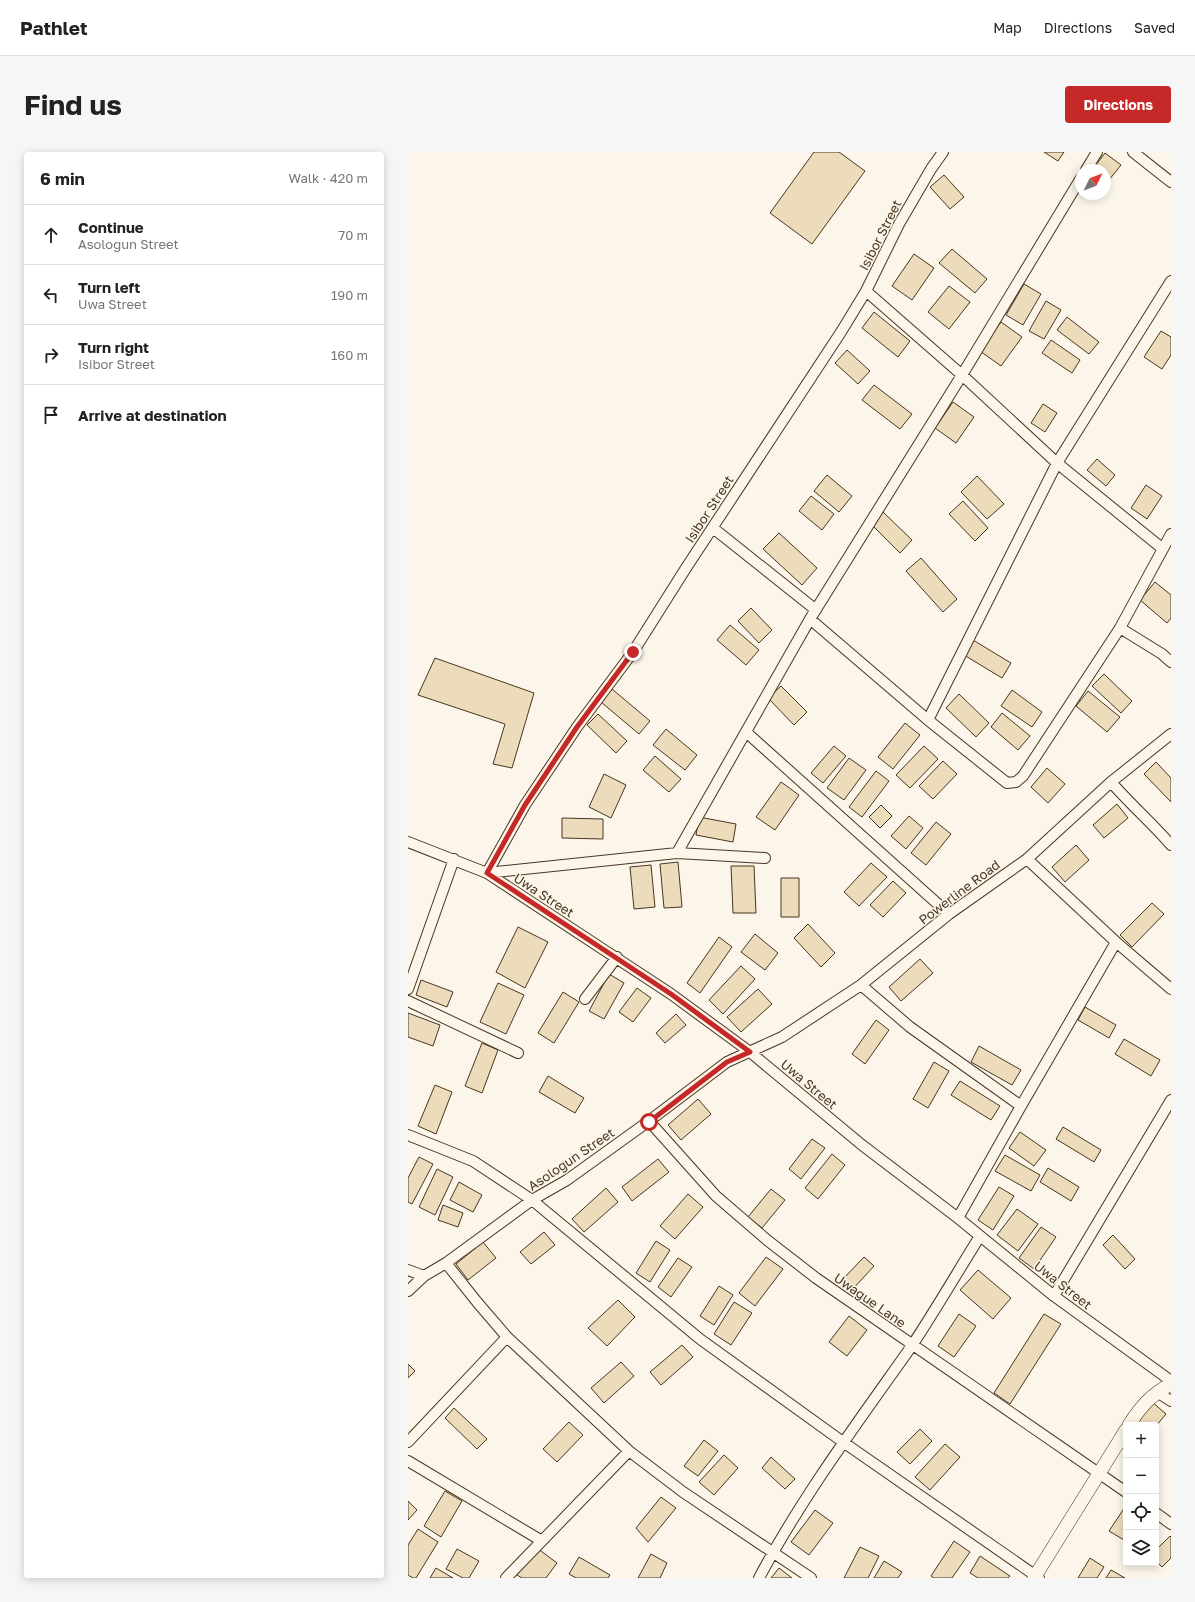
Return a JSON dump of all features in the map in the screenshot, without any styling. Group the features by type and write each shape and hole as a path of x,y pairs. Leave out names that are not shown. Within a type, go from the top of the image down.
{"street":[{"name":"Isibor Street","path":"487,873 525,805 577,727 633,652 841,332 866,291 899,224 931,169 943,152"},
{"path":"1090,164 1097,152"},
{"path":"1133,152 1170,180"},
{"path":"677,853 810,619 962,375 1075,188"},
{"path":"928,720 1057,463 1171,281"},
{"path":"866,291 962,375 1057,463 1162,549"},
{"path":"713,528 816,610"},
{"path":"810,619 928,720 1007,783 1016,782 1023,776 1120,628 1171,534"},
{"path":"1120,628 1162,654 1171,662"},
{"path":"746,732 949,914"},
{"name":"Powerline Road","path":"750,1052 782,1037 861,985 949,914 1027,859 1111,782 1171,734"},
{"path":"1111,782 1128,802 1153,825 1171,845"},
{"name":"Uwa Street","path":"408,842 487,873 671,994 750,1052 862,1146 958,1218 1054,1296 1171,1382"},
{"path":"487,873 677,853 765,858"},
{"path":"408,989 454,859"},
{"path":"1027,859 1116,942 1171,989"},
{"path":"958,1218 1116,942"},
{"path":"585,999 617,958"},
{"path":"861,985 910,1027 1021,1106"},
{"path":"408,1001 518,1053"},
{"name":"Asologun Street","path":"408,1291 424,1276 446,1263 532,1200 567,1180 649,1122 727,1062 750,1052"},
{"path":"1054,1296 1171,1100"},
{"name":"Uwague Lane","path":"649,1122 716,1196 766,1240 816,1278 1123,1490"},
{"path":"408,1135 473,1161 532,1200 700,1339 843,1442 1036,1577 1098,1473 1123,1435"},
{"path":"759,1578 772,1553 843,1442 912,1345 980,1236"},
{"path":"446,1263 477,1302 508,1336 629,1451 683,1492 811,1578"},
{"path":"408,1270 424,1276"},
{"path":"408,1442 508,1336"},
{"path":"1131,1422 1140,1407 1156,1392 1171,1382"},
{"path":"1156,1392 1171,1401"},
{"path":"506,1578 629,1451"},
{"path":"408,1461 542,1541"},
{"path":"1159,1515 1171,1524"}],"building":[{"path":"814,152 839,152 865,171 812,244 770,213"},
{"path":"1044,152 1064,152 1058,161"},
{"path":"1105,153 1121,165 1111,178 1111,164 1097,164"},
{"path":"944,175 964,197 950,209 930,187"},
{"path":"952,249 987,279 975,293 939,263"},
{"path":"914,254 934,268 912,300 892,286"},
{"path":"1024,284 1041,294 1023,325 1006,315"},
{"path":"949,286 970,302 949,329 928,312"},
{"path":"1046,301 1061,310 1044,339 1029,331"},
{"path":"874,312 910,341 898,357 862,328"},
{"path":"1067,317 1099,342 1089,354 1057,330"},
{"path":"1001,322 1022,337 1001,366 980,351"},
{"path":"1161,331 1171,337 1171,355 1162,369 1144,357"},
{"path":"1051,340 1080,360 1072,373 1042,353"},
{"path":"847,350 870,371 858,384 835,363"},
{"path":"874,385 912,414 900,429 862,400"},
{"path":"953,402 974,417 956,443 935,428"},
{"path":"1043,404 1057,413 1045,432 1031,423"},
{"path":"1097,459 1115,475 1106,486 1087,470"},
{"path":"827,475 852,496 839,512 814,491"},
{"path":"977,476 1004,504 987,519 961,492"},
{"path":"1146,485 1162,496 1147,519 1131,508"},
{"path":"811,496 834,514 822,530 799,511"},
{"path":"963,501 988,528 975,541 949,514"},
{"path":"882,511 912,540 900,553 870,523"},
{"path":"779,533 817,568 802,585 763,549"},
{"path":"921,558 957,599 943,612 906,571"},
{"path":"1155,582 1171,595 1171,618 1167,623 1140,600"},
{"path":"751,608 772,630 759,643 738,621"},
{"path":"730,625 759,650 746,665 717,640"},
{"path":"973,640 1011,663 1002,678 964,655"},
{"path":"435,658 534,693 512,768 493,764 505,724 418,695"},
{"path":"1104,674 1132,701 1121,713 1092,686"},
{"path":"781,686 807,712 794,725 768,698"},
{"path":"612,689 650,721 639,734 601,702"},
{"path":"1012,690 1042,712 1032,727 1001,706"},
{"path":"1088,691 1120,717 1107,732 1076,706"},
{"path":"959,694 989,723 976,737 946,708"},
{"path":"1002,713 1030,736 1018,750 991,727"},
{"path":"598,714 627,741 616,753 587,725"},
{"path":"905,723 920,735 893,769 878,757"},
{"path":"666,729 697,755 685,770 653,745"},
{"path":"834,746 846,756 823,783 811,773"},
{"path":"924,746 938,759 910,788 896,775"},
{"path":"655,756 681,779 669,792 643,770"},
{"path":"849,758 866,770 844,800 827,788"},
{"path":"943,761 957,774 933,799 919,786"},
{"path":"1156,762 1171,778 1171,802 1144,774"},
{"path":"1047,768 1065,784 1048,803 1031,787"},
{"path":"876,771 889,781 862,817 849,807"},
{"path":"604,774 626,785 611,818 589,807"},
{"path":"781,782 799,795 775,830 756,817"},
{"path":"1117,804 1128,818 1104,838 1093,825"},
{"path":"881,805 892,816 880,828 869,817"},
{"path":"909,816 923,828 906,849 891,836"},
{"path":"699,817 736,824 733,842 696,835"},
{"path":"562,818 603,819 603,839 562,838"},
{"path":"936,822 951,834 926,865 911,853"},
{"path":"1076,845 1089,860 1065,882 1052,867"},
{"path":"678,862 682,907 664,908 660,864"},
{"path":"871,863 887,877 859,906 844,892"},
{"path":"651,865 655,907 634,909 630,867"},
{"path":"731,866 754,866 756,913 733,913"},
{"path":"781,878 799,878 799,917 781,917"},
{"path":"893,881 906,893 883,917 870,905"},
{"path":"1152,903 1164,914 1132,947 1120,935"},
{"path":"808,924 835,953 821,967 794,938"},
{"path":"518,927 548,942 525,988 496,972"},
{"path":"755,934 778,953 765,970 741,952"},
{"path":"719,937 732,947 700,993 687,983"},
{"path":"920,959 933,973 901,1001 889,987"},
{"path":"741,966 755,979 723,1014 709,1000"},
{"path":"609,974 624,983 604,1019 589,1011"},
{"path":"421,980 453,992 447,1007 416,995"},
{"path":"498,983 524,995 506,1034 480,1022"},
{"path":"637,988 651,998 633,1022 619,1012"},
{"path":"758,989 772,1004 741,1032 727,1017"},
{"path":"563,992 579,1002 554,1043 538,1033"},
{"path":"1085,1007 1116,1025 1109,1038 1078,1020"},
{"path":"408,1013 440,1025 433,1046 408,1037"},
{"path":"676,1014 686,1025 665,1043 656,1033"},
{"path":"876,1020 889,1030 865,1064 852,1054"},
{"path":"1124,1039 1160,1060 1151,1076 1115,1054"},
{"path":"482,1043 498,1050 482,1093 465,1086"},
{"path":"979,1046 1021,1070 1012,1085 971,1062"},
{"path":"934,1062 949,1071 928,1108 913,1099"},
{"path":"548,1076 584,1098 575,1113 539,1092"},
{"path":"960,1081 1000,1106 991,1120 951,1095"},
{"path":"435,1085 452,1092 436,1134 418,1126"},
{"path":"698,1099 711,1114 681,1140 668,1125"},
{"path":"1063,1127 1101,1150 1094,1162 1056,1139"},
{"path":"1020,1132 1046,1150 1034,1166 1009,1148"},
{"path":"812,1139 825,1148 801,1179 789,1169"},
{"path":"832,1154 845,1165 818,1199 805,1188"},
{"path":"1005,1155 1040,1175 1031,1191 995,1171"},
{"path":"419,1157 433,1164 412,1204 408,1202 408,1178"},
{"path":"658,1159 669,1172 632,1201 622,1187"},
{"path":"1048,1168 1079,1187 1071,1201 1040,1182"},
{"path":"437,1169 453,1177 435,1215 419,1207"},
{"path":"459,1182 482,1195 473,1212 450,1200"},
{"path":"999,1187 1014,1196 993,1230 978,1220"},
{"path":"606,1188 618,1202 584,1232 572,1219"},
{"path":"771,1189 785,1200 762,1228 748,1217"},
{"path":"688,1194 703,1207 675,1239 660,1226"},
{"path":"443,1205 463,1213 458,1227 438,1220"},
{"path":"1017,1209 1038,1224 1018,1251 997,1235"},
{"path":"1041,1227 1056,1237 1034,1269 1019,1258"},
{"path":"544,1232 555,1245 531,1264 520,1252"},
{"path":"1113,1235 1135,1259 1125,1269 1103,1245"},
{"path":"656,1241 670,1250 650,1282 636,1273"},
{"path":"483,1242 496,1258 468,1280 456,1264"},
{"path":"766,1257 783,1269 755,1306 739,1293"},
{"path":"864,1257 874,1266 852,1290 842,1280"},
{"path":"678,1258 692,1267 671,1297 658,1287"},
{"path":"978,1270 1011,1298 993,1319 960,1290"},
{"path":"719,1286 733,1295 714,1325 700,1316"},
{"path":"618,1300 635,1317 607,1346 588,1328"},
{"path":"734,1302 752,1313 731,1345 714,1334"},
{"path":"959,1314 976,1326 954,1357 938,1346"},
{"path":"1044,1314 1061,1324 1010,1404 994,1393"},
{"path":"849,1316 867,1330 847,1356 829,1342"},
{"path":"682,1345 693,1357 661,1385 650,1372"},
{"path":"621,1362 634,1376 604,1403 591,1388"},
{"path":"408,1364 415,1371 408,1378"},
{"path":"1151,1401 1166,1414 1159,1422 1134,1422"},
{"path":"454,1408 487,1439 477,1449 445,1418"},
{"path":"569,1422 583,1435 557,1462 543,1449"},
{"path":"920,1429 932,1441 910,1464 897,1452"},
{"path":"704,1440 718,1451 698,1476 684,1466"},
{"path":"945,1444 960,1457 930,1490 915,1477"},
{"path":"724,1455 738,1468 714,1495 699,1482"},
{"path":"771,1457 795,1479 785,1489 762,1468"},
{"path":"445,1491 462,1501 441,1537 424,1526"},
{"path":"661,1497 676,1508 648,1542 636,1528"},
{"path":"408,1501 417,1510 408,1520"},
{"path":"815,1510 833,1523 809,1555 791,1542"},
{"path":"1123,1510 1123,1539 1109,1531"},
{"path":"418,1529 438,1542 416,1578 413,1578 408,1575 408,1545"},
{"path":"1170,1536 1171,1537 1171,1558 1162,1567 1159,1564 1159,1547"},
{"path":"954,1541 970,1552 952,1578 934,1578 931,1576"},
{"path":"860,1547 879,1556 868,1578 844,1578"},
{"path":"537,1548 557,1563 546,1578 522,1578 517,1575"},
{"path":"457,1549 479,1561 469,1578 463,1578 446,1569"},
{"path":"651,1554 667,1563 660,1578 638,1578"},
{"path":"980,1556 1010,1576 1008,1578 978,1578 970,1573"},
{"path":"579,1557 610,1575 608,1578 576,1578 569,1574"},
{"path":"1090,1558 1104,1567 1097,1578 1078,1578"},
{"path":"884,1561 902,1572 898,1578 874,1578"},
{"path":"436,1568 453,1578 430,1578"},
{"path":"779,1568 792,1578 771,1578"},
{"path":"1111,1570 1125,1578 1106,1578"}],"route":[{"path":"633,652 577,727 525,805 487,873 671,994 750,1052 727,1062 649,1122"}]}
